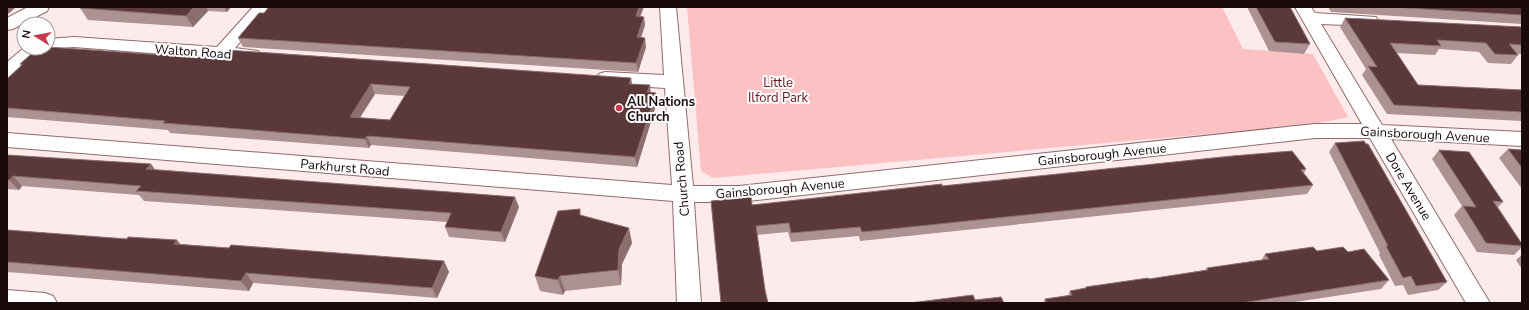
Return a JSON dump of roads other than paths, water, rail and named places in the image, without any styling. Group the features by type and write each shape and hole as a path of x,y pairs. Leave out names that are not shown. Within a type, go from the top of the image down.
{"street":[{"path":"7,25 41,7"},
{"path":"222,53 262,7"},
{"name":"Church Road","path":"668,7 683,194 689,303"},
{"path":"1306,12 1382,22"},
{"name":"Dore Avenue","path":"1306,12 1478,303"},
{"name":"Walton Road","path":"56,43 74,42 269,56"},
{"path":"7,72 25,56"},
{"path":"585,77 673,82"},
{"name":"Gainsborough Avenue","path":"683,194 739,194 1308,132 1376,131 1522,139"},
{"name":"Parkhurst Road","path":"7,140 683,194"},
{"path":"7,300 45,303"}],"place":[{"name":"All Nations Church","path":"619,108"}],"park label":[{"name":"Little Ilford Park","path":"778,90"}]}
